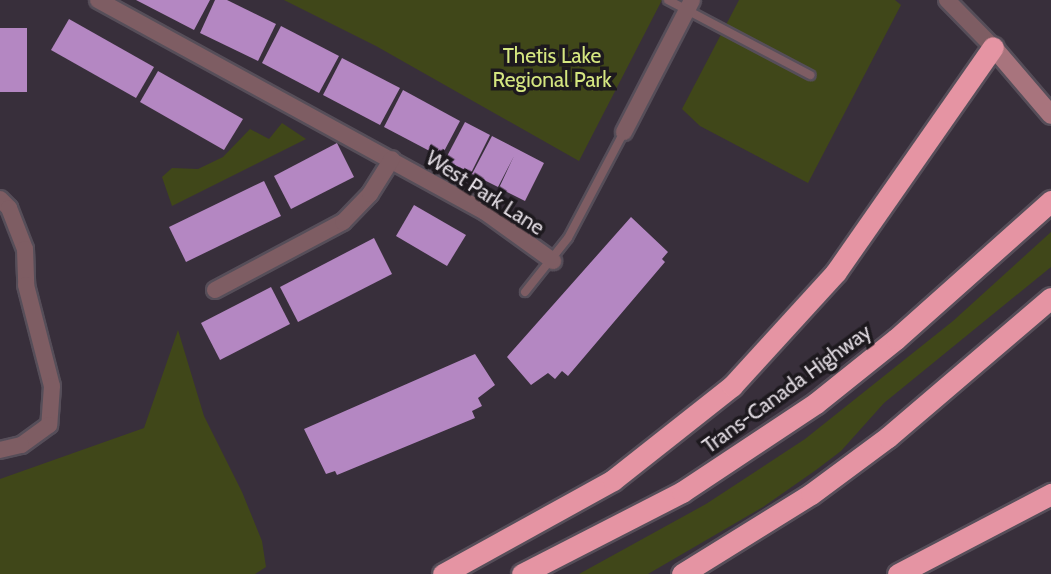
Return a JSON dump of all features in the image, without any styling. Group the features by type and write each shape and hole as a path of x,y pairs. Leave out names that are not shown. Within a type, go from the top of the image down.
{"highway":[{"path":"443,574 613,480 732,386 836,272 993,47"},
{"name":"Trans-Canada Highway","path":"522,574 682,492 816,402 896,339 1051,201"},
{"path":"682,574 811,494 888,437 1051,298"},
{"path":"898,574 1045,496"}],"main road":[{"path":"993,47 1051,115"}],"street":[{"name":"West Park Lane","path":"98,0 485,212 553,261"},
{"path":"947,0 993,47"},
{"name":"West Park Lane","path":"624,132 689,5"},
{"path":"215,290 343,222 370,194 392,159"},
{"path":"0,199 9,208 24,249 26,285 52,386 49,425 21,445 0,450"}],"lane":[{"path":"668,0 689,5 810,75"},
{"name":"West Park Lane","path":"553,261 624,132"},
{"path":"525,292 553,261"}],"green space":[{"name":"Thetis Lake Regional Park","path":"284,0 662,0 579,161 376,46"},
{"path":"739,0 895,0 901,5 808,183 700,126 682,109"},
{"path":"282,123 306,139 172,206 162,177 172,168 198,169 223,157 250,129 269,139"},
{"path":"1051,232 1051,267 884,403 841,451 816,470 763,507 648,574 579,574 706,504 805,439 953,321"},
{"path":"178,330 204,416 242,492 262,541 266,567 255,574 0,574 0,479 144,428"}],"building":[{"path":"136,0 210,0 194,30"},
{"path":"215,0 227,0 276,24 258,61 200,33"},
{"path":"69,19 154,67 136,98 51,50"},
{"path":"281,26 339,56 319,93 262,63"},
{"path":"0,28 27,28 27,92 0,92"},
{"path":"342,58 400,88 380,125 323,95"},
{"path":"158,71 243,119 224,150 140,102"},
{"path":"403,90 460,121 441,157 384,127"},
{"path":"465,122 490,135 471,173 445,160"},
{"path":"492,136 544,163 525,201 499,188 514,156 498,187 472,174"},
{"path":"337,143 354,177 291,209 274,176"},
{"path":"264,181 281,216 186,262 169,227"},
{"path":"414,205 466,235 447,266 396,236"},
{"path":"631,217 668,252 662,259 665,262 568,376 562,371 555,379 548,373 531,385 507,357"},
{"path":"374,238 392,274 298,322 280,287"},
{"path":"271,287 290,324 220,360 201,323"},
{"path":"475,354 495,385 478,398 482,406 472,411 475,418 337,475 335,471 326,474 304,429"}]}
